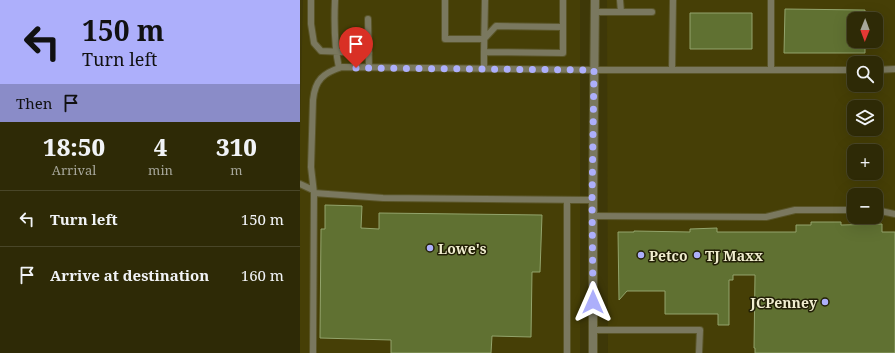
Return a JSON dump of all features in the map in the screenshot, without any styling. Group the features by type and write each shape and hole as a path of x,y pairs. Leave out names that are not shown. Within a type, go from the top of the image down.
{"street":[{"path":"593,353 592,200 595,0"}],"lane":[{"path":"311,0 311,24 314,43 321,52 369,54"},
{"path":"335,0 335,53 339,68"},
{"path":"445,0 445,39 484,39 496,26 563,27"},
{"path":"484,0 484,69"},
{"path":"484,52 563,53 563,0"},
{"path":"620,0 620,12"},
{"path":"672,70 673,0"},
{"path":"771,0 771,70"},
{"path":"595,12 652,12"},
{"path":"368,19 369,68"},
{"path":"313,353 314,192 311,167 312,100 314,89 318,81 331,71 339,68 847,70"},
{"path":"883,70 895,70"},
{"path":"300,184 314,192 383,198 592,200"},
{"path":"567,353 568,200"},
{"path":"592,216 766,217 795,210 847,210"},
{"path":"883,211 895,214"},
{"path":"593,330 700,330 699,353"}],"shaded area":[{"path":"303,0 580,0 580,353 300,353 300,135"},
{"path":"607,0 895,0 895,353 608,353"}],"building":[{"path":"785,9 865,10 865,12 847,12 847,48 865,48 865,53 784,53"},
{"path":"690,13 752,13 752,49 690,49"},
{"path":"325,205 362,206 361,228 379,229 379,213 542,215 540,272 532,272 531,337 492,336 491,353 391,353 391,340 320,338 321,229 325,229"},
{"name":"JCPenney","path":"811,222 841,222 841,225 882,224 882,232 895,232 895,353 755,353 755,275 733,275 733,280 729,280 729,325 718,325 718,314 665,314 665,291 627,291 619,300 618,232 690,232 690,229 717,228 717,232 796,232 796,225 811,225"}],"place":[{"name":"Lowe's","path":"430,248"},
{"name":"Petco","path":"641,255"},
{"name":"TJ Maxx","path":"697,255"},
{"name":"JCPenney","path":"825,302"}],"route":[{"path":"356,68 594,70 592,200 593,302"}]}
